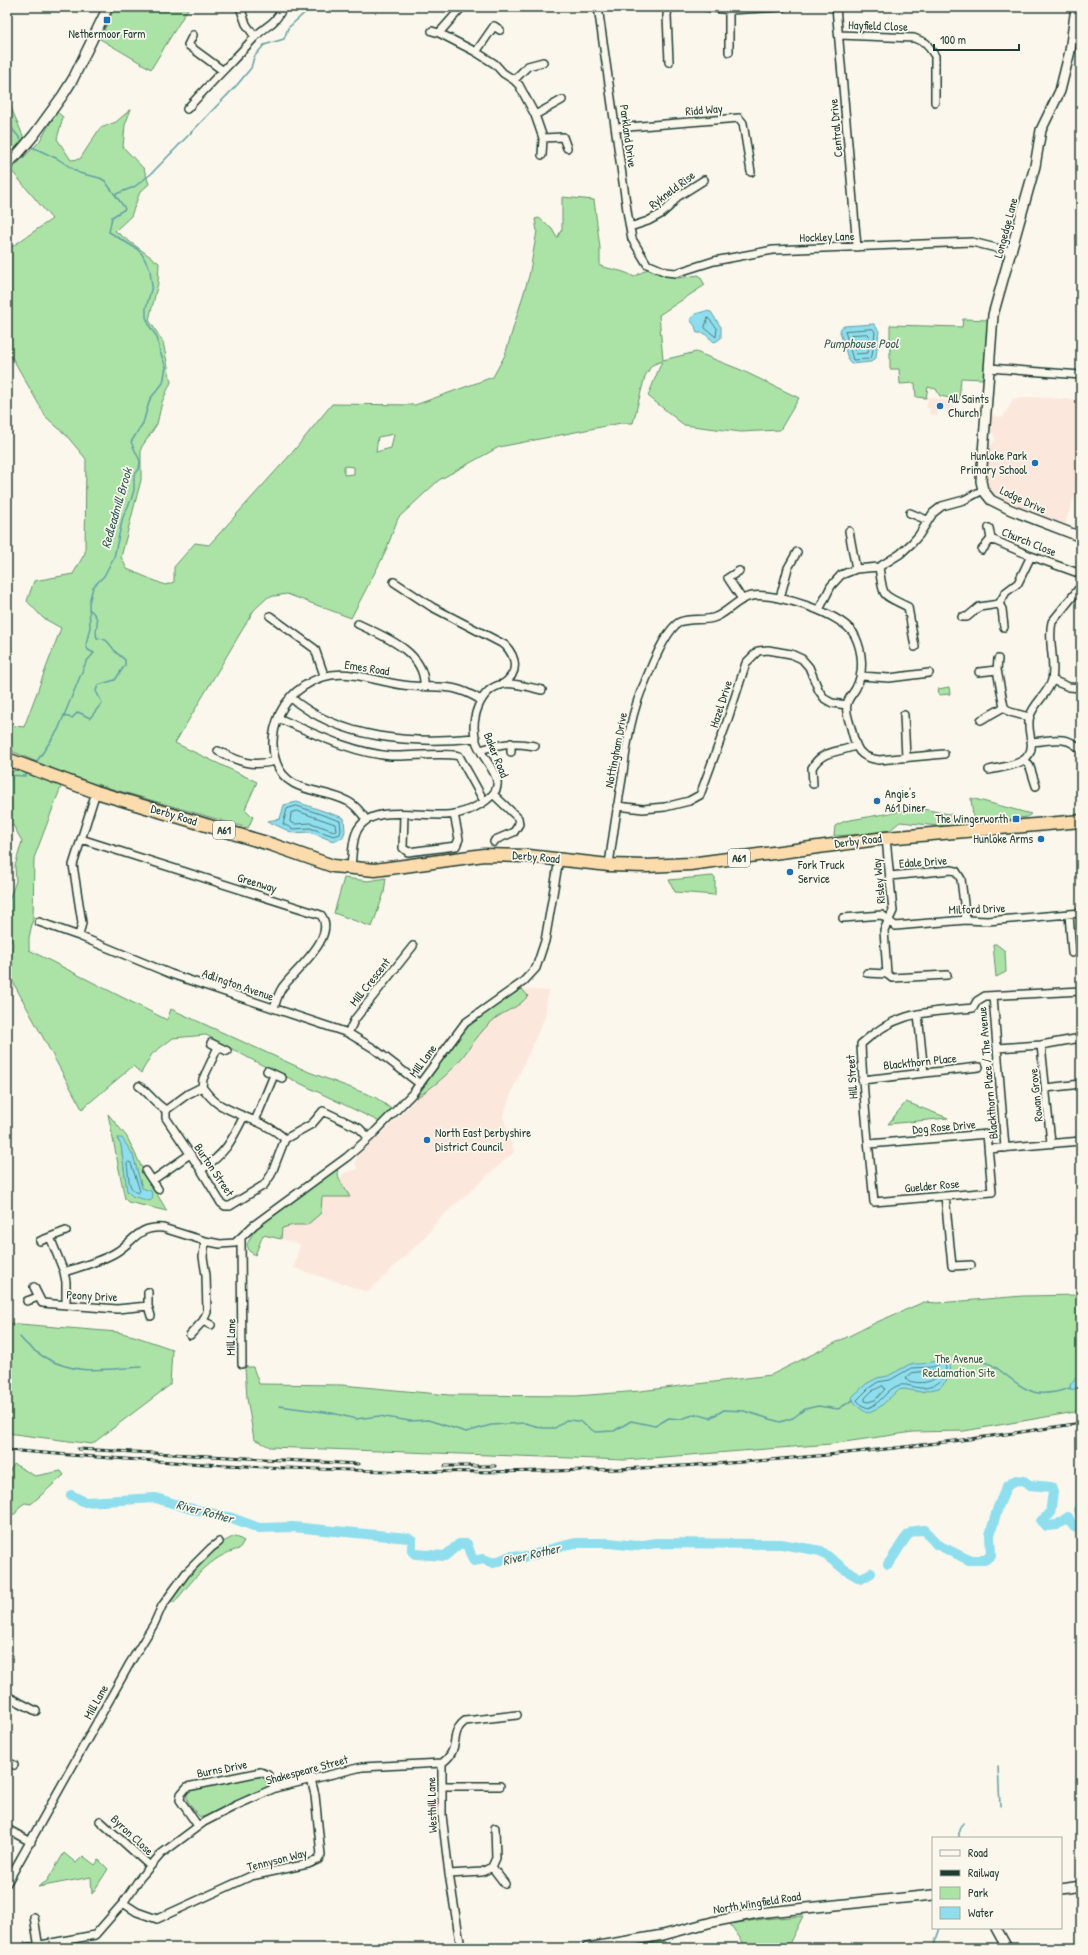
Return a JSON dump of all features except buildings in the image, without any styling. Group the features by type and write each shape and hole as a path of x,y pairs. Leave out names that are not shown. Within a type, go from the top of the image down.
{"highway":[{"name":"Derby Road","path":"7,759 96,792 273,845 333,866 375,870 484,855 509,854 609,865 646,866 690,864 886,838 1081,821"}],"street":[{"path":"7,164 17,155 73,79 108,7"},
{"path":"240,7 246,24 255,37"},
{"path":"187,109 222,70 246,48 255,37 270,26 278,17 283,7"},
{"path":"462,7 436,32 476,52 495,64 503,73 519,85 535,116 543,138 542,155"},
{"name":"Parkland Drive","path":"598,7 632,239 647,264"},
{"path":"668,7 669,62"},
{"path":"707,7 729,10 783,7"},
{"name":"Central Drive","path":"836,7 857,247"},
{"name":"Longedge Lane","path":"989,368 993,315 1035,166 1041,130 1060,91 1070,51 1076,7"},
{"path":"729,10 730,52"},
{"path":"476,52 494,26 500,30"},
{"path":"193,35 188,46 222,70"},
{"name":"Hayfield Close","path":"839,35 914,38 926,43 935,56 935,102"},
{"path":"514,80 528,66 543,62"},
{"path":"535,116 562,100"},
{"name":"Ridd Way","path":"616,128 739,118 744,123 751,172"},
{"path":"543,138 564,137 567,148"},
{"name":"Rykneld Rise","path":"630,227 648,221 661,214 677,197 704,180"},
{"name":"Hockley Lane","path":"647,264 666,272 676,273 714,261 748,253 773,250 972,242 1012,252"},
{"path":"989,368 1081,375"},
{"name":"Lodge Drive","path":"989,368 981,467 981,481 983,490 991,500 1011,510 1081,537"},
{"path":"819,610 831,586 841,574 856,569 879,567 900,554 912,543 919,535 927,520 942,506 964,500 983,490"},
{"path":"910,513 927,520"},
{"name":"Church Close","path":"982,550 991,539 989,528"},
{"path":"849,531 856,569"},
{"name":"Church Close","path":"991,539 1031,556 1081,574"},
{"path":"780,598 788,568 797,552"},
{"path":"999,604 1006,592 1018,583 1031,556"},
{"path":"879,567 882,590 885,596 892,601 908,607 915,646"},
{"path":"739,571 728,578 742,599 751,596 780,598 819,610 842,622 855,634 860,653 861,676 847,705 847,715 855,746 861,754 869,759 879,760 944,754"},
{"path":"394,582 432,607 505,645 513,654 515,666 510,679 504,684"},
{"path":"989,770 1025,760 1031,749 1029,717 1052,680 1053,664 1050,629 1052,622 1080,589"},
{"name":"Nottingham Drive","path":"609,865 629,729 640,692 663,642 679,623 692,619 712,618 722,614 742,599"},
{"path":"962,616 967,617 979,607 999,604"},
{"path":"999,604 1002,609 1004,627"},
{"path":"270,616 315,650 324,676"},
{"path":"358,624 393,641 416,660 424,676 424,686"},
{"name":"Hazel Drive","path":"617,806 643,809 665,807 689,801 700,795 728,722 746,663 758,651 768,650 791,654 802,659 809,667 819,692 825,699 832,703 847,705"},
{"path":"998,659 997,670 1004,707 1010,712 1029,717"},
{"path":"979,672 997,670"},
{"path":"861,676 889,678 930,673"},
{"name":"Emes Road","path":"366,820 348,801 308,790 285,778 276,761 272,748 274,730 285,702 312,680 324,676 348,674 404,685 444,686 467,691 482,700"},
{"path":"1052,680 1069,687 1081,688"},
{"path":"504,684 542,690"},
{"name":"Baker Road","path":"366,820 377,814 454,814 473,808 493,794 497,787 496,780 480,750 476,738 475,716 482,700 490,690 504,684"},
{"path":"290,697 323,720 356,731 391,739 447,741 476,738"},
{"path":"981,720 1004,707"},
{"path":"904,715 906,758"},
{"path":"278,718 361,750 390,756 459,756 484,801"},
{"path":"1031,742 1067,740 1075,742 1081,750"},
{"path":"480,750 501,743 535,746"},
{"path":"511,743 511,752"},
{"path":"813,784 812,768 820,757 826,753 855,746"},
{"path":"218,751 241,763 261,765 276,761"},
{"path":"1025,760 1030,767 1036,786"},
{"path":"79,936 82,923 73,865 96,792"},
{"path":"493,794 518,818 519,824 514,832 494,840 494,842"},
{"path":"404,814 403,848 408,852 456,846 459,839 454,814"},
{"path":"351,868 357,832 366,820"},
{"name":"Risley Way","path":"886,838 893,911 884,930 887,974"},
{"name":"Greenway","path":"81,839 321,915 324,918 324,929 320,941 314,952 282,988 274,1008"},
{"name":"Mill Lane","path":"242,1364 242,1239 254,1225 347,1157 369,1138 386,1122 420,1084 464,1023 523,982 536,968 545,941 559,859"},
{"name":"Edale Drive","path":"890,876 950,870 956,871 961,878 966,920"},
{"name":"Milford Drive","path":"843,918 882,915 895,926 966,920 987,921 1081,913"},
{"path":"1069,914 1072,953"},
{"name":"Adlington Avenue","path":"39,922 79,936 171,974 348,1033 373,1048 420,1084"},
{"name":"Mill Crescent","path":"348,1033 355,1020 413,946"},
{"path":"867,974 887,974 892,978 947,975"},
{"name":"Hill Street","path":"874,1202 862,1080 861,1044 877,1030 900,1018 918,1014 973,1008 977,1001 985,996 1011,996 1081,991"},
{"name":"Blackthorn Place / The Avenue","path":"993,996 1004,1148"},
{"path":"918,1014 924,1073"},
{"path":"997,1048 1041,1045 1081,1038"},
{"path":"211,1044 227,1051"},
{"name":"Rowan Grove","path":"1041,1045 1052,1143"},
{"path":"202,1087 203,1079 218,1047"},
{"name":"Blackthorn Place","path":"862,1080 980,1067"},
{"path":"267,1071 282,1078"},
{"path":"255,1121 274,1075"},
{"path":"1046,1088 1081,1084"},
{"name":"Burton Street","path":"139,1086 149,1093 159,1106 166,1110 166,1118 201,1170 221,1204 225,1206 230,1206 264,1185 268,1180 285,1139"},
{"path":"166,1110 188,1094 202,1087"},
{"path":"202,1087 217,1103 255,1121 279,1134 285,1139 312,1124 323,1111 359,1128 369,1138"},
{"path":"201,1170 224,1152 244,1116"},
{"name":"Dog Rose Drive","path":"869,1144 987,1134 992,1192"},
{"path":"988,1149 1081,1140"},
{"path":"153,1180 190,1154"},
{"path":"146,1171 158,1189"},
{"name":"Guelder Rose","path":"874,1202 992,1192"},
{"path":"945,1196 952,1266 971,1265"},
{"path":"64,1272 113,1254 145,1229 163,1228 205,1241 228,1245 242,1239"},
{"path":"40,1241 66,1231"},
{"path":"50,1237 64,1272 66,1282 66,1305"},
{"path":"190,1335 203,1321 207,1312 208,1294 203,1257 205,1241"},
{"path":"27,1301 38,1297 34,1287"},
{"path":"148,1292 148,1306 152,1316"},
{"name":"Peony Drive","path":"38,1297 42,1303 66,1305 117,1309 148,1306"},
{"path":"203,1321 211,1325"},
{"name":"Mill Lane","path":"7,1883 130,1663 154,1624 162,1606 186,1573 219,1542"},
{"path":"7,1696 36,1711"},
{"name":"Westhill Lane","path":"461,1948 449,1874 442,1815 442,1763 449,1758 454,1750 455,1735 459,1726 465,1721 518,1715"},
{"path":"7,1762 14,1766"},
{"name":"Shakespeare Street","path":"24,1948 39,1947 95,1936 161,1854 198,1826 237,1804 276,1788 362,1767 442,1763"},
{"name":"Burns Drive","path":"198,1826 180,1800 181,1794 187,1787 261,1772 268,1775 276,1788"},
{"name":"Tennyson Way","path":"123,1903 137,1912 157,1920 251,1876 308,1864 318,1860 321,1855 315,1795 311,1779"},
{"path":"442,1786 500,1786"},
{"name":"Byron Close","path":"100,1821 150,1866"},
{"path":"449,1874 482,1872 492,1867 496,1858 494,1828"},
{"path":"7,1829 31,1842"},
{"path":"492,1867 505,1884"},
{"path":"1062,1889 1081,1886"},
{"name":"North Wingfield Road","path":"587,1948 663,1935 712,1922 758,1913 932,1895"},
{"path":"34,1918 39,1947"},
{"path":"997,1929 1007,1948"}],"shaded area":[{"name":"All Saints Church","path":"928,397 955,402 953,411 938,409 937,416 929,414 930,408 926,408"},
{"name":"Hunloke Park Primary School","path":"1032,397 1081,400 1081,497 1075,495 1065,524 1049,520 1010,503 992,492 988,486 989,447 996,439 990,429 991,416 1003,417 1013,399"},
{"path":"522,989 548,991 545,1017 514,1086 503,1116 514,1152 438,1220 427,1235 368,1292 294,1268 300,1244 281,1239 282,1228 294,1225 307,1225 322,1197 350,1197 339,1179 344,1173 358,1169 355,1162 358,1155 387,1129 411,1104 461,1034 508,996"}],"green space":[{"path":"115,7 189,7 151,69 100,39"},
{"path":"7,98 24,138 15,152 7,158"},
{"path":"131,109 125,125 123,147 144,169 149,184 140,192 131,216 115,231 159,263 158,283 149,320 163,342 171,382 162,402 157,424 141,448 141,480 121,557 127,569 165,585 174,582 174,567 195,543 209,545 291,454 332,404 415,405 493,377 505,355 529,276 537,231 535,219 539,218 552,229 557,238 562,229 562,197 594,200 600,248 600,266 622,271 634,277 647,269 678,278 699,275 705,285 659,315 663,360 696,352 741,370 799,398 780,430 741,432 684,425 648,396 662,361 652,365 645,376 633,423 621,423 499,447 439,480 398,518 385,553 351,618 287,594 268,597 254,610 175,743 257,782 245,809 253,817 248,828 67,775 7,749 7,725 24,727 61,628 43,618 27,601 34,581 73,574 85,553 86,459 66,435 46,417 13,359 7,355 7,250 52,219 11,170 39,142 57,112 63,117 57,139 71,160 80,159 100,128 116,122","holes":["394,434 391,448 376,452 378,437","344,466 354,467 354,474 344,475"]},
{"path":"963,319 990,320 983,379 961,378 959,400 940,396 936,389 928,387 926,398 916,397 915,383 900,384 899,369 890,369 890,325 962,327"},
{"path":"949,687 950,694 939,695 938,689"},
{"path":"18,769 62,784 34,858 33,919 29,938 29,950 167,1020 171,1009 309,1072 375,1097 393,1110 380,1122 260,1064 206,1035 173,1038 152,1054 141,1073 133,1066 82,1109 8,973 13,944 10,937 8,902 16,881 15,866 22,841 13,825 7,827 7,774"},
{"path":"971,798 1031,814 1027,817 978,823 973,817"},
{"path":"918,808 954,815 949,824 939,826 900,822 890,830 866,834 834,836 835,826 845,821"},
{"path":"715,877 715,895 675,892 669,880"},
{"path":"344,878 368,881 386,878 384,893 372,927 334,913"},
{"path":"993,944 996,944 1005,951 1006,972 996,977"},
{"path":"522,989 528,996 516,1006 500,1015 490,1023 451,1070 437,1083 416,1098 461,1034 486,1010"},
{"path":"906,1102 948,1118 888,1124"},
{"path":"108,1114 127,1137 144,1172 167,1211 128,1202 125,1199","holes":["117,1139 133,1155 142,1188 127,1191 121,1145"]},
{"path":"337,1167 339,1179 350,1197 322,1197 321,1213 307,1225 294,1225 282,1228 281,1239 263,1235 255,1255 249,1251 247,1244 254,1231 276,1212"},
{"name":"The Avenue Reclamation Site","path":"1081,1295 1081,1411 964,1431 913,1432 831,1444 625,1460 270,1447 254,1439 247,1398 245,1367 253,1367 259,1384 342,1385 449,1395 576,1396 640,1391 771,1375 877,1322 924,1302 938,1303 1023,1296"},
{"path":"7,1323 117,1332 172,1349 170,1385 92,1444 7,1433"},
{"path":"14,1464 35,1476 61,1471 64,1475 31,1504 25,1503 19,1507 16,1513 7,1518 7,1471 10,1471"},
{"path":"235,1536 244,1541 239,1549 229,1552 210,1563 202,1570 174,1603 169,1599 189,1572 215,1546"},
{"path":"257,1776 263,1777 270,1783 269,1787 207,1817 200,1817 187,1800 187,1793 189,1789"},
{"path":"64,1853 76,1863 83,1856 95,1865 99,1860 108,1869 92,1894 91,1877 38,1887 47,1881"},
{"path":"803,1916 787,1948 747,1948 730,1924 764,1919"},
{"path":"665,1941 665,1948 629,1948"}],"water":[{"path":"706,311 711,312 721,327 721,338 714,342 704,333 697,333 695,326 691,321 691,318 695,314"},
{"name":"Pumphouse Pool","path":"874,324 879,331 876,358 871,362 851,364 849,362 840,332 841,328 844,326"},
{"path":"297,802 344,818 345,831 343,838 333,841 310,832 293,833 267,821 280,819 284,805"},
{"path":"117,1138 122,1138 133,1155 142,1188 151,1191 153,1198 150,1201 132,1196 127,1191 121,1145"},
{"path":"948,1359 951,1370 947,1380 939,1388 921,1392 904,1389 898,1390 880,1407 867,1413 853,1400 852,1397 866,1384 877,1378 888,1376 910,1364 921,1364"},
{"path":"1081,1370 1081,1387 1071,1390 1070,1385"}],"waterway":[{"path":"116,194 134,187 151,174 237,85 251,68 254,57 264,45 284,39 288,28 311,7"},
{"path":"7,116 13,130 23,142"},
{"name":"Redleadmill Brook","path":"30,146 58,159 79,173 100,178 105,181 124,207 125,209 112,217 109,232 137,249 142,254 150,270 152,286 146,308 146,317 150,327 157,337 160,352 166,367 163,383 150,399 143,423 131,442 140,461 139,469 134,476 134,490 123,517 114,557 104,576 93,587 89,603 90,627 86,645 88,650 94,653 86,662 58,730 35,764"},
{"path":"64,716 72,718 78,712 90,718 102,703 96,691 98,685 115,680 125,665 125,660 108,642 104,639 97,638 96,617 89,609"},
{"name":"Redleadmill Brook","path":"7,775 25,776 29,772"},
{"path":"20,1337 28,1346 40,1355 68,1367 91,1370 141,1367"},
{"path":"981,1361 995,1366 1019,1385 1034,1392 1049,1393 1070,1388"},
{"path":"279,1406 332,1413 356,1419 379,1416 410,1421 428,1420 466,1432 491,1425 525,1423 543,1428 555,1428 566,1420 579,1421 595,1432 614,1431 631,1421 655,1426 669,1418 681,1419 696,1414 710,1418 724,1410 744,1411 780,1422 793,1418 805,1409 818,1406 838,1409 853,1400"},
{"name":"River Rother","path":"888,1564 909,1534 922,1530 925,1530 936,1544 969,1560 985,1560 991,1555 990,1535 998,1507 1007,1486 1016,1480 1024,1481 1029,1485 1051,1487 1053,1492 1050,1514 1041,1521 1046,1526 1057,1525 1068,1517 1074,1527 1081,1530"},
{"name":"River Rother","path":"71,1495 85,1502 156,1498 188,1508 232,1518 259,1528 293,1527 408,1538 412,1540 412,1551 415,1554 445,1556 459,1544 467,1544 474,1561 483,1559 494,1563 510,1556 527,1557 575,1543 609,1543 637,1546 656,1543 781,1544 821,1551 844,1569 861,1579 871,1573"},
{"name":"River Rother","path":"1081,1509 1079,1510 1081,1517"},
{"path":"998,1766 1000,1806"},
{"path":"959,1837 959,1830 963,1823"},
{"path":"933,1948 940,1929"}],"railway":[{"path":"7,1450 236,1466 312,1469 465,1472 542,1471 734,1463 850,1453 1024,1432 1081,1423"},
{"path":"78,1449 359,1464"},
{"path":"445,1466 495,1466"}],"place":[{"name":"Nethermoor Farm","path":"107,20"},
{"name":"All Saints Church","path":"940,406"},
{"name":"Hunloke Park Primary School","path":"1035,463"},
{"name":"Angie's A61 Diner","path":"877,801"},
{"name":"The Wingerworth","path":"1016,819"},
{"name":"Hunloke Arms","path":"1041,839"},
{"name":"Fork Truck Service","path":"790,872"},
{"name":"North East Derbyshire District Council","path":"427,1140"}]}
